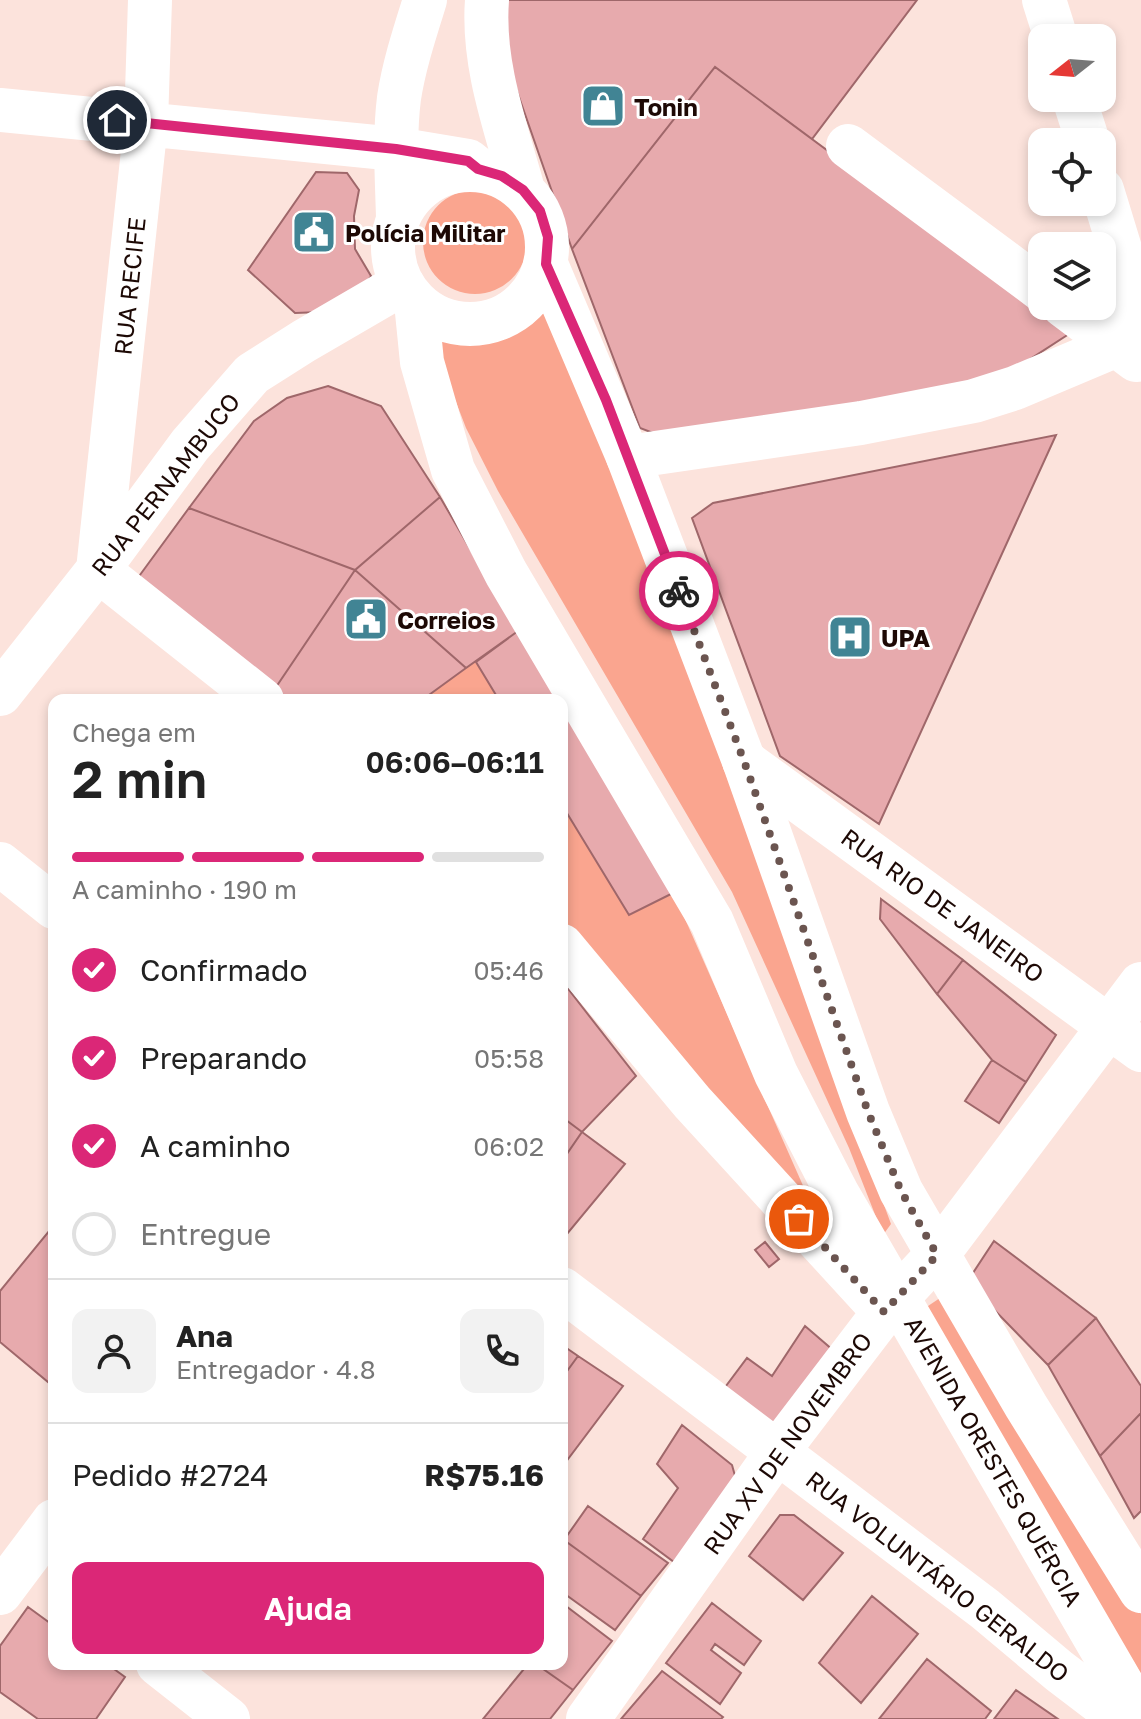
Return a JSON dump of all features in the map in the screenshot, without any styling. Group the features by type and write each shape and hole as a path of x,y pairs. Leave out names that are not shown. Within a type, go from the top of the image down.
{"street":[{"name":"RUA RECIFE","path":"98,570 146,123 150,0"},
{"path":"398,218 411,196 430,180 453,170 478,169 502,176 523,190 540,211 548,237 546,264 537,286 523,304 503,317 481,324 457,323 435,316 409,293 394,263 393,240 398,218 396,149 399,98 425,0"},
{"path":"487,0 485,25 488,59 523,190"},
{"path":"1044,0 1052,24"},
{"path":"0,110 396,149 468,161 478,169"},
{"path":"848,146 1028,280"},
{"path":"1110,216 1132,288 1129,355"},
{"path":"546,264 628,457 744,761 868,1112 901,1191 1026,1406 1141,1591"},
{"name":"RUA PERNAMBUCO","path":"0,694 98,570 190,445 252,374 304,341 409,293"},
{"name":"AVENIDA ORESTES QUÉRCIA","path":"409,293 422,362 453,470 506,573 712,922 776,1074 891,1304 1141,1717"},
{"path":"1083,320 1129,355"},
{"path":"628,457 861,423 974,401 1129,355"},
{"path":"98,570 254,694"},
{"name":"RUA RIO DE JANEIRO","path":"744,761 1125,1038"},
{"path":"0,864 48,902"},
{"path":"568,953 692,1102 891,1304"},
{"name":"RUA XV DE NOVEMBRO","path":"588,1719 778,1451 891,1304 1125,1038 1141,984"},
{"name":"RUA VOLUNTÁRIO GERALDO","path":"568,1294 985,1609 1122,1719"},
{"path":"20,1570 48,1530"},
{"path":"166,1670 228,1719"}],"shaded area":[{"path":"475,190 495,194 518,213 527,242 523,262 504,285 475,294 455,290 432,271 423,242 427,222 446,199"},
{"path":"552,300 891,1224 883,1235 849,1148 732,892 498,491 466,428 441,363 436,338 469,340 501,336 529,324"},
{"path":"518,631 556,694 430,694"},
{"path":"568,714 670,885 824,1233 568,935"},
{"path":"946,1294 1141,1614 1141,1674 922,1310"}],"building":[{"name":"Tonin","path":"504,0 917,0 812,139 715,67 572,249 511,74"},
{"path":"715,67 1028,299 1028,320 1056,320 1072,332 987,387 674,441 640,428 572,249"},
{"name":"Polícia Militar","path":"316,172 347,173 359,190 354,216 355,249 371,276 348,311 295,313 248,270"},
{"path":"328,386 381,406 440,497 355,570 189,508 254,421 287,398"},
{"name":"UPA","path":"1056,435 879,824 780,756 692,518 713,503"},
{"path":"440,497 518,631 466,668 355,570"},
{"path":"189,508 355,570 272,693 137,579"},
{"name":"Correios","path":"355,570 466,668 430,694 272,693"},
{"path":"518,631 555,694 495,694 476,662"},
{"path":"568,714 673,893 629,915 568,815"},
{"path":"881,899 963,960 937,994 880,919"},
{"path":"963,960 1056,1035 1026,1082 992,1060 937,994"},
{"path":"568,989 636,1076 582,1132 568,1122"},
{"path":"992,1060 1026,1082 999,1123 965,1101"},
{"path":"568,1122 582,1132 568,1152"},
{"path":"582,1132 625,1164 568,1233 568,1152"},
{"path":"48,1232 48,1382 0,1342 0,1291"},
{"path":"994,1241 1096,1318 1048,1365 967,1282"},
{"path":"765,1242 779,1259 769,1267 755,1250"},
{"path":"1096,1318 1141,1386 1141,1413 1100,1456 1048,1365"},
{"path":"805,1326 834,1351 777,1429 723,1390 747,1358 772,1376"},
{"path":"568,1349 578,1356 568,1370"},
{"path":"578,1356 623,1386 568,1459 568,1370"},
{"path":"1141,1413 1141,1511 1134,1518 1100,1456"},
{"path":"682,1425 732,1465 737,1483 674,1562 643,1539 678,1488 657,1464"},
{"path":"588,1506 668,1563 641,1596 568,1543 568,1534"},
{"path":"780,1515 794,1515 843,1553 803,1600 749,1556"},
{"path":"568,1543 641,1596 615,1630 568,1596"},
{"path":"872,1596 918,1634 861,1703 819,1663"},
{"path":"712,1603 761,1641 744,1665 715,1644 711,1650 741,1673 720,1704 666,1663"},
{"path":"28,1607 48,1622 48,1670 115,1670 125,1677 96,1719 38,1719 0,1692 0,1646"},
{"path":"568,1608 612,1641 573,1690 545,1670 568,1670"},
{"path":"927,1659 991,1711 985,1719 879,1719"},
{"path":"523,1670 545,1670 573,1690 550,1719 483,1719"},
{"path":"662,1671 723,1717 621,1719"},
{"path":"1016,1690 1058,1719 994,1719"}],"way so far":[{"path":"679,591 744,761 868,1112 901,1191 937,1255 884,1312 799,1219"}],"place":[{"name":"Tonin","path":"603,106"},
{"name":"Polícia Militar","path":"314,232"},
{"name":"Correios","path":"366,619"},
{"name":"UPA","path":"850,637"}],"route":[{"path":"117,120 396,149 468,161 478,169 502,176 523,190 540,211 548,237 546,264 606,400 679,591"}]}
